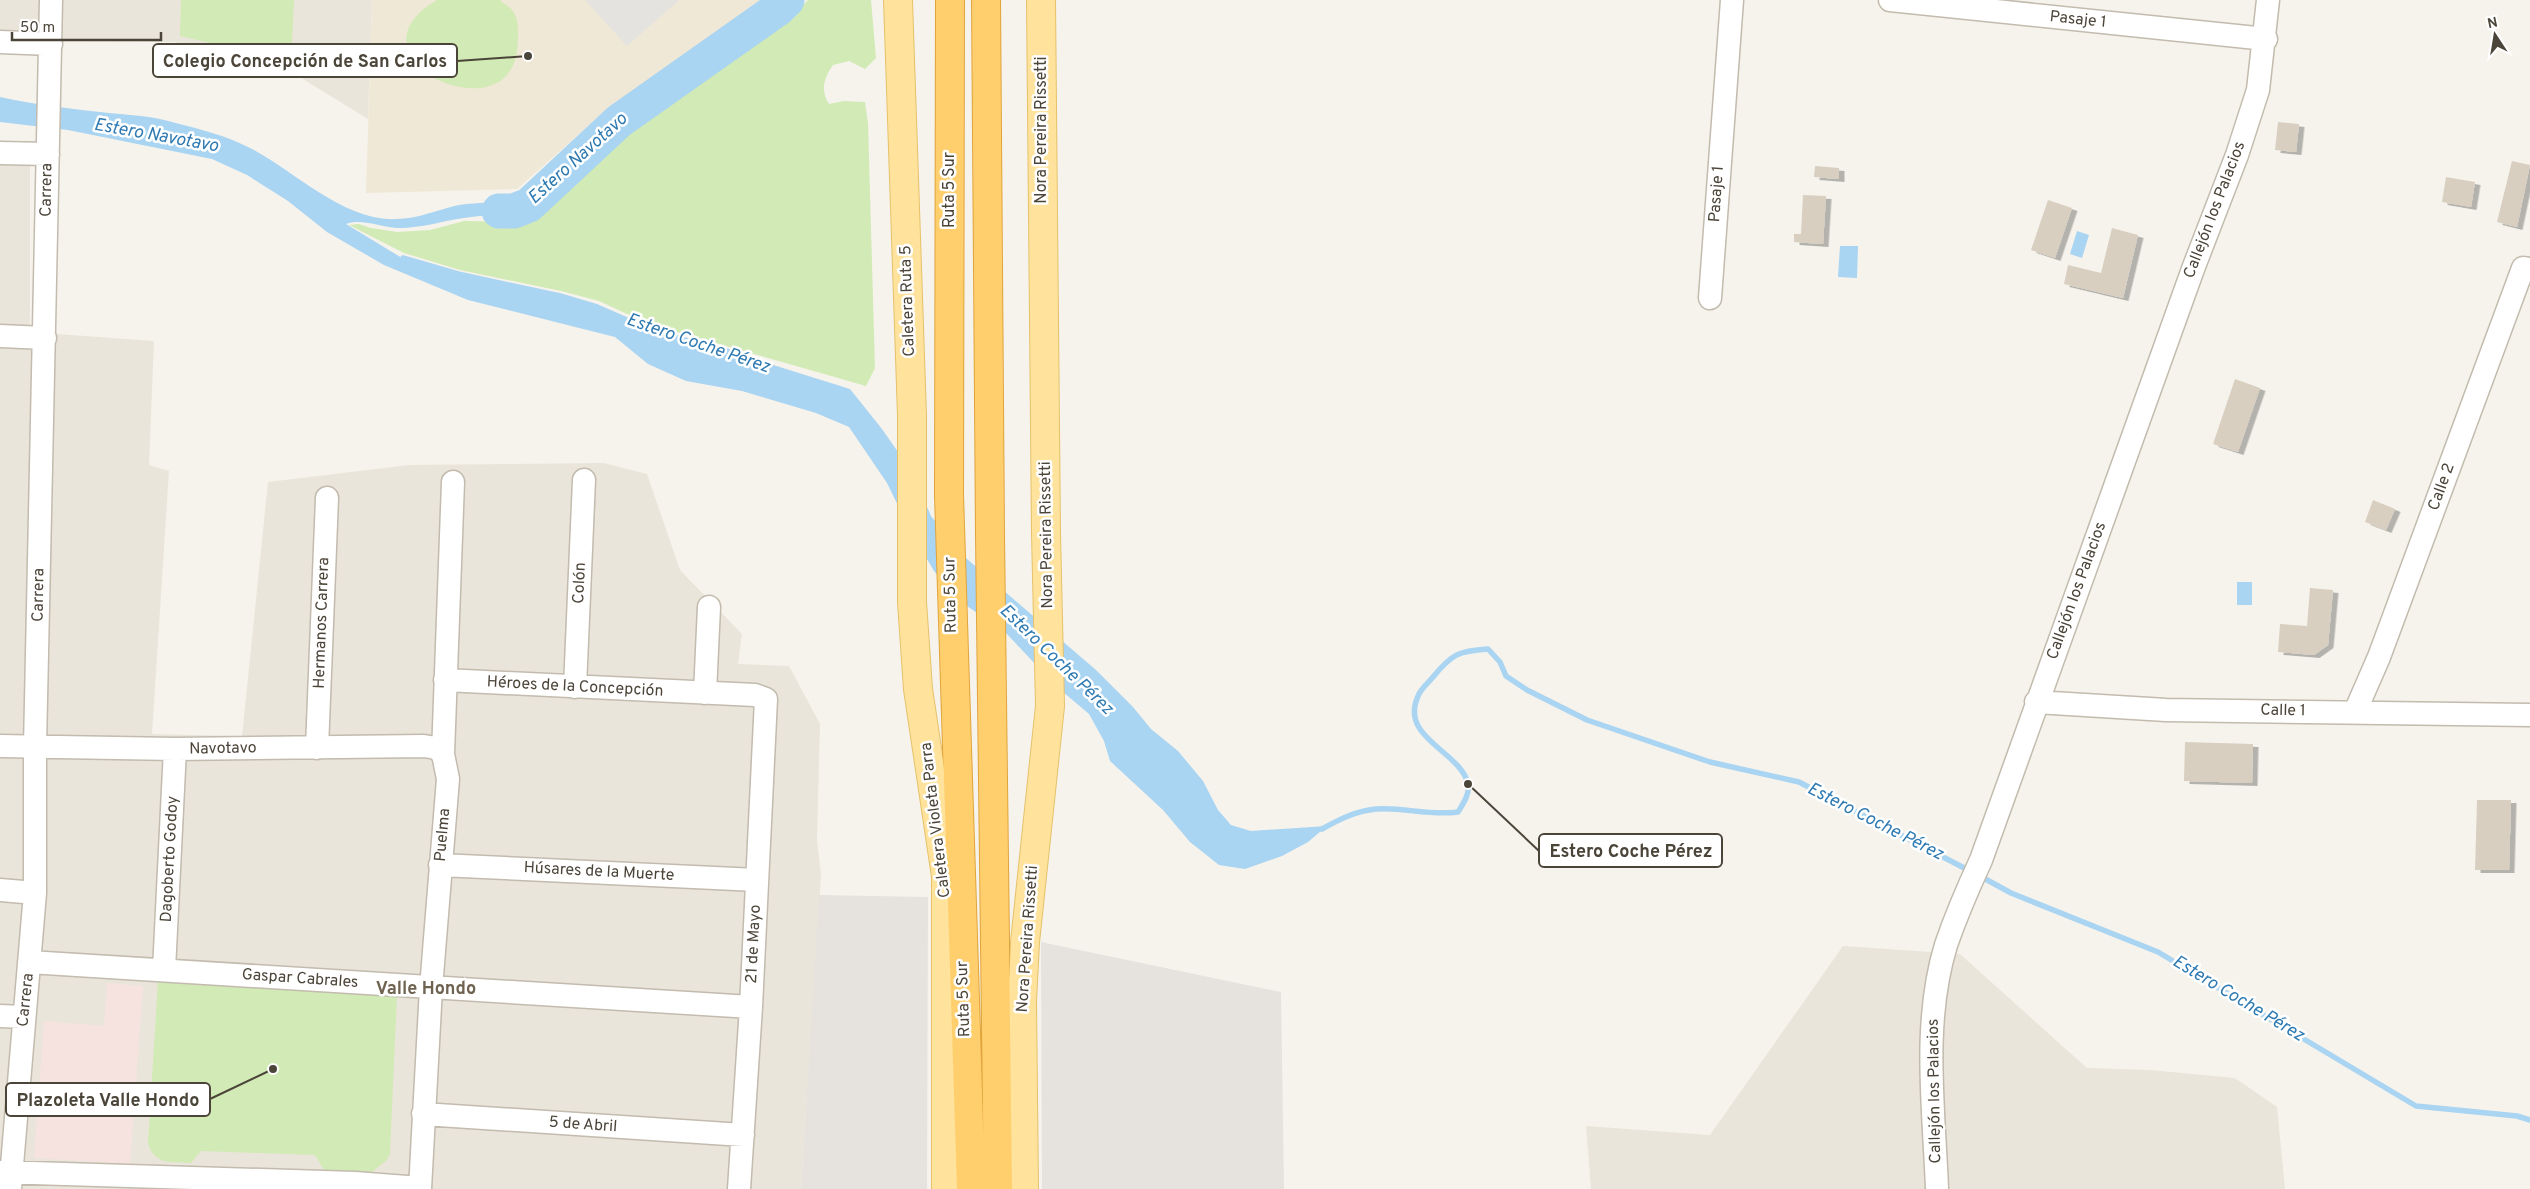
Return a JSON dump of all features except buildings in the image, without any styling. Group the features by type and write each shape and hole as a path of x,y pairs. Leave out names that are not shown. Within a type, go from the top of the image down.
{"highway":[{"name":"Ruta 5 Sur","path":"950,0 949,495 952,639 971,1189"},
{"name":"Ruta 5 Sur","path":"986,0 998,1189"}],"main road":[{"name":"Caletera Ruta 5","path":"898,0 912,416 912,602"},
{"name":"Nora Pereira Rissetti","path":"1024,1189 1022,1001 1025,942 1050,706 1046,533 1041,0"},
{"name":"Caletera Violeta Parra","path":"912,602 918,689 936,796 946,876 946,1189"}],"street":[{"name":"Carrera","path":"7,1178 35,893 35,747 51,0"},
{"name":"Pasaje 1","path":"1710,298 1729,14 1732,0"},
{"name":"Pasaje 1","path":"1890,0 2266,39"},
{"name":"Callejón los Palacios","path":"1937,1189 1932,1070 1935,1001 1946,946 1981,860 2036,702 2193,269 2237,155 2258,90 2266,39 2268,0"},
{"path":"0,42 51,44"},
{"path":"0,153 48,147"},
{"name":"Calle 2","path":"2355,712 2383,647 2523,268 2530,269"},
{"path":"0,336 45,338"},
{"name":"Colón","path":"575,686 584,480"},
{"name":"Puelma","path":"420,1189 431,988 448,779 443,754 453,482"},
{"name":"Hermanos Carrera","path":"316,748 327,498"},
{"path":"705,693 709,607"},
{"name":"Héroes de la Concepción","path":"445,680 755,695 766,699"},
{"name":"21 de Mayo","path":"739,1189 751,1006 766,699"},
{"name":"Calle 1","path":"2036,702 2166,710 2530,715"},
{"name":"Navotavo","path":"0,746 175,749 424,746 436,748 443,754"},
{"name":"Dagoberto Godoy","path":"164,970 175,749"},
{"name":"Húsares de la Muerte","path":"440,865 757,880"},
{"path":"0,890 35,893"},
{"name":"Gaspar Cabrales","path":"29,962 751,1006"},
{"path":"0,1016 24,1017"},
{"name":"5 de Abril","path":"424,1114 743,1135"},
{"path":"7,1178 208,1184 355,1183 420,1189"}],"shaded area":[{"path":"0,0 372,0 368,119 280,65 174,42 0,40"},
{"path":"372,0 768,0 604,112 517,189 366,193"},
{"path":"585,0 679,0 627,46"},
{"path":"0,163 30,164 30,332 154,341 149,465 169,471 152,734 242,736 268,482 409,465 604,463 647,474 680,570 742,634 738,664 789,666 820,724 817,840 821,874 801,1189 0,1189"},
{"path":"819,895 928,897 927,1189 801,1189"},
{"path":"1041,942 1281,992 1284,1189 1042,1189"},
{"path":"1843,946 1960,954 2087,1068 2150,1070 2235,1078 2277,1107 2285,1189 1591,1189 1586,1126 1710,1135"},
{"path":"107,983 143,986 130,1164 34,1158 44,1021 104,1026"}],"green space":[{"path":"181,0 294,0 291,65 279,59 180,36"},
{"path":"437,0 500,0 512,9 517,21 518,42 517,51 506,76 486,87 461,87 436,79 416,64 407,44 412,22"},
{"path":"808,0 871,0 876,58 865,69 849,61 833,65 824,84 826,99 829,104 844,101 865,102 868,123 875,368 866,386 649,324 599,301 460,270 404,253 349,225 359,224 397,232 430,230 464,221 523,222 543,211 632,129 789,19"},
{"path":"158,980 397,995 390,1153 387,1160 372,1172 324,1170 315,1155 201,1151 191,1163 170,1162 159,1159 154,1155 148,1143"}],"water":[{"path":"0,97 54,106 156,118 213,133 233,140 268,158 339,204 377,218 404,219 459,205 499,202 516,198 534,186 541,194 535,206 516,213 456,219 407,228 392,228 359,222 346,224 402,258 458,274 560,296 597,307 654,332 735,353 850,389 882,429 912,472 931,516 967,559 1096,670 1133,707 1151,729 1178,751 1203,781 1218,810 1231,825 1251,831 1327,826 1308,842 1282,856 1245,869 1219,865 1190,842 1163,810 1110,761 1104,741 1089,714 1056,686 1005,632 967,606 934,571 911,532 887,483 849,427 816,413 742,391 686,381 648,364 615,337 468,300 384,265 327,232 288,201 247,175 212,159 68,130 0,122"},
{"path":"2077,231 2089,235 2082,258 2070,254"},
{"path":"1840,246 1858,246 1857,278 1838,277"},
{"path":"2237,582 2252,582 2252,605 2237,605"}],"waterway":[{"name":"Estero Navotavo","path":"499,211 514,211 529,205 619,121 779,8 787,0"},
{"name":"Estero Coche Pérez","path":"403,258 458,274 560,296 597,307 654,332 737,354"},
{"name":"Estero Coche Pérez","path":"1322,829 1348,816 1376,809 1437,813 1458,812 1467,795 1468,788 1463,772 1423,733 1416,722 1414,709 1419,694 1445,663 1462,653 1488,649 1500,662 1506,676 1527,690 1587,720 1710,762 1799,782 1970,871"},
{"name":"Estero Coche Pérez","path":"1978,875 2011,893 2158,952 2416,1106 2517,1116 2530,1120"}],"place":[{"name":"Colegio Concepción de San Carlos","path":"528,56"},
{"name":"Estero Coche Pérez","path":"1468,784"},
{"name":"Plazoleta Valle Hondo","path":"273,1069"}],"district":[{"name":"Valle Hondo","path":"426,989"}]}
